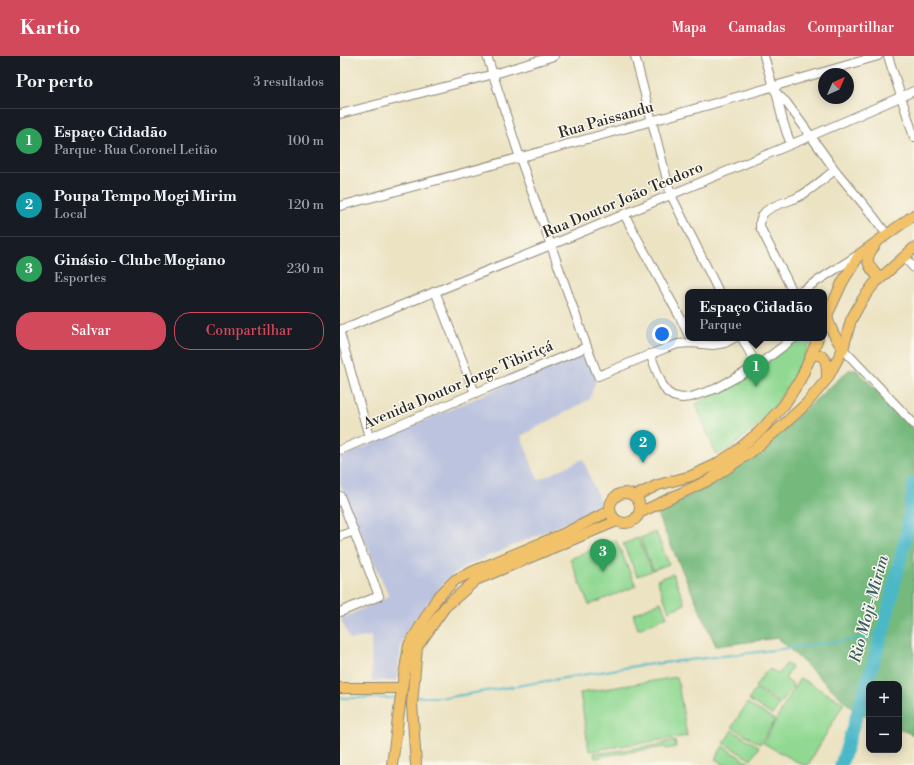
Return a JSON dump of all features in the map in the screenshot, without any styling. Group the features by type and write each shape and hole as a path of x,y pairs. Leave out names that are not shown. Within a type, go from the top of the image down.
{"main road":[{"path":"827,313 843,281 860,254 914,215"},
{"path":"880,279 870,267 868,257 870,252 887,235"},
{"path":"904,257 914,244"},
{"path":"639,514 640,504 635,496 630,493 624,492 618,494 611,502 611,515 617,521 627,523 632,521 639,514 711,479 751,452 806,404 827,379 842,349 851,320 862,300 874,284 914,248"},
{"path":"827,322 842,349"},
{"path":"635,496 658,485 691,476 713,466 735,452 760,431 784,405 800,380 817,341"},
{"path":"811,356 819,355 825,360 827,364 827,379"},
{"path":"392,765 409,645 437,598 455,580 565,533 610,511"},
{"path":"416,765 412,704 417,648 445,607 476,580 617,521"},
{"path":"340,688 401,696"}],"street":[{"path":"487,56 520,158 598,376 678,344 690,341 713,345 728,341"},
{"path":"340,114 494,74 554,56"},
{"path":"635,56 671,194 718,289"},
{"path":"764,56 782,120 791,144"},
{"name":"Rua Paissandu","path":"340,206 652,121 775,91 878,56"},
{"path":"888,56 914,137"},
{"path":"775,91 786,102 835,170 887,235"},
{"name":"Rua Doutor João Teodoro","path":"340,330 551,245 914,91"},
{"path":"792,289 760,227 761,219 763,214 768,209 799,197 835,170"},
{"path":"624,214 685,328"},
{"path":"805,289 860,254"},
{"path":"904,257 914,268"},
{"path":"435,291 474,393"},
{"path":"340,333 369,437"},
{"path":"744,341 756,366"},
{"path":"650,354 662,384 667,392 673,396 682,398 691,397 715,389 756,366 790,341"},
{"name":"Avenida Doutor Jorge Tibiriçá","path":"340,450 587,347"},
{"path":"842,349 914,424"},
{"path":"340,496 379,596 340,612"},
{"path":"340,536 354,530"}],"shaded area":[{"path":"585,350 596,379 590,399 521,436 538,480 583,459 602,507 468,565 446,580 409,627 401,644 397,681 372,681 371,636 350,640 341,619 389,596 340,484 340,458"}],"green space":[{"path":"796,341 811,341 798,371 774,407 753,430 729,449 716,455 696,404 756,371"},
{"path":"849,370 857,370 914,430 914,735 902,730 902,681 866,681 866,716 857,713 778,638 716,646 656,512 718,481 772,439"},
{"path":"656,532 669,564 653,570 640,538"},
{"path":"638,538 652,571 637,576 623,544"},
{"path":"616,540 636,586 589,605 570,559"},
{"path":"673,574 685,604 669,611 657,580"},
{"path":"661,602 667,617 638,629 633,614"},
{"path":"786,664 792,667 785,678 793,685 781,704 755,687 765,672 772,670 779,674"},
{"path":"677,677 687,736 589,751 580,693"},
{"path":"800,678 844,703 808,765 803,765 763,743"},
{"path":"755,689 779,705 772,715 749,700"},
{"path":"747,703 775,720 760,744 732,727"},
{"path":"732,730 759,747 751,760 724,743"},
{"path":"675,741 676,747 666,749 665,747 595,758 594,753 664,744 665,742"},
{"path":"723,746 749,763 748,765 725,765 715,759"}],"waterway":[{"name":"Rio Moji-Mirim","path":"841,765 884,628 907,531 914,483"},
{"path":"415,697 450,697 636,666 868,638 884,628"},
{"path":"340,698 397,698"}],"place":[{"name":"Espaço Cidadão","path":"756,387"},
{"name":"Poupa Tempo Mogi Mirim","path":"643,463"},
{"name":"Ginásio - Clube Mogiano","path":"603,572"}]}
